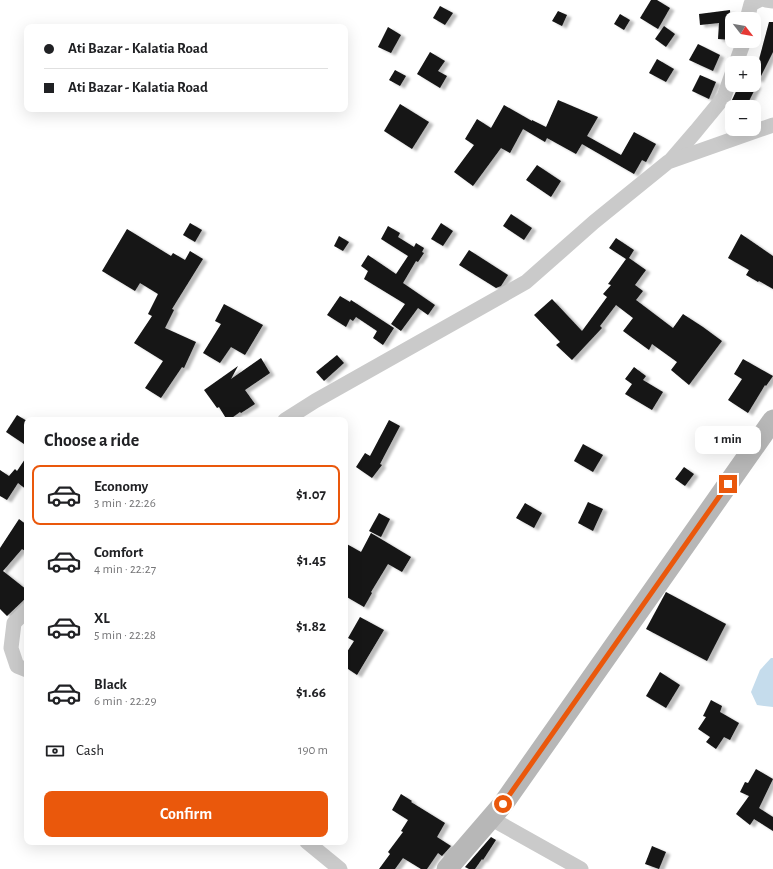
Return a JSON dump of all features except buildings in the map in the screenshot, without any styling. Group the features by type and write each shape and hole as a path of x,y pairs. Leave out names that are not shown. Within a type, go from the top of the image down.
{"main road":[{"path":"447,869 503,804 773,420"}],"street":[{"path":"748,12 750,4 759,0"},
{"path":"766,0 773,1"},
{"path":"290,417 315,401 526,282 594,222 668,162 696,132 724,97 726,92"},
{"path":"668,162 773,124"},
{"path":"24,613 14,623 11,648 17,666 24,669"},
{"path":"490,818 580,869"},
{"path":"310,845 340,869"}],"water":[{"path":"771,658 773,658 773,707 757,705 751,692 760,670"}],"route":[{"path":"503,804 728,484"}]}
